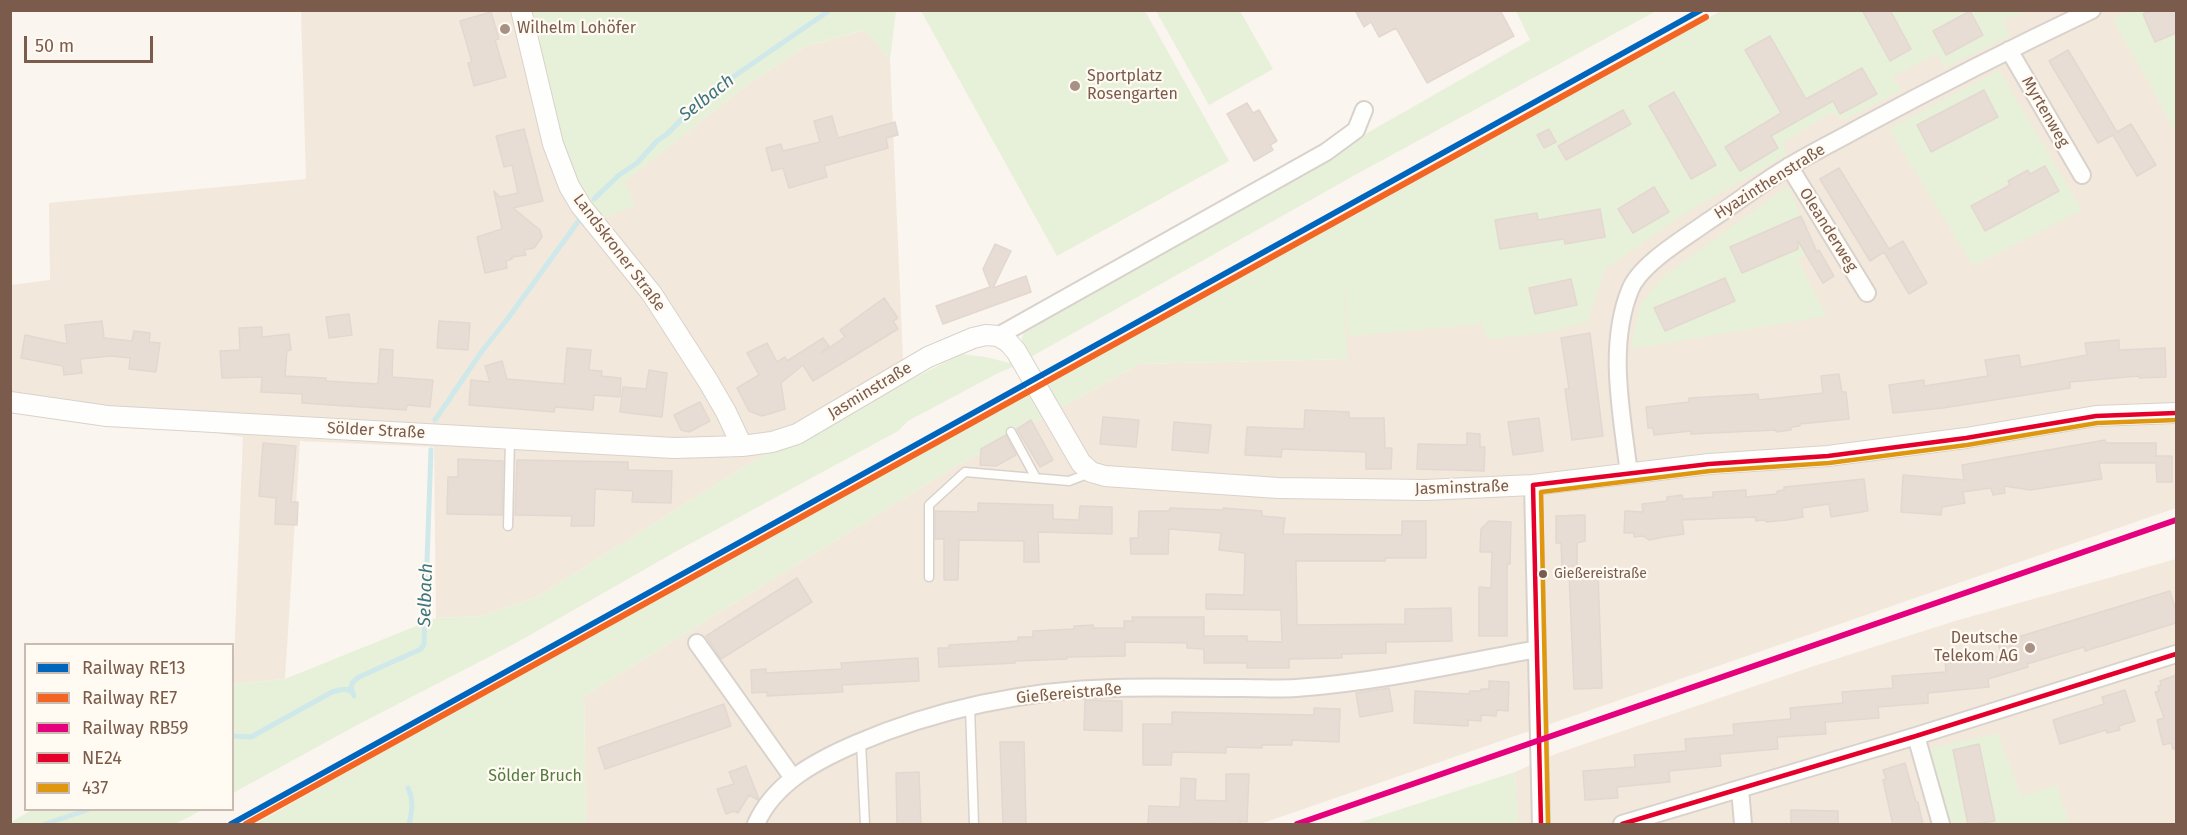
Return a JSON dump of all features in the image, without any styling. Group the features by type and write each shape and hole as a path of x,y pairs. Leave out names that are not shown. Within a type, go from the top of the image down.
{"street":[{"name":"Landskroner Straße","path":"521,10 553,144 569,186 581,206 652,294 708,381 742,446"},
{"name":"Hyazinthenstraße","path":"1629,474 1620,392 1618,345 1622,314 1631,287 1650,264 1789,166 2009,50 2092,10"},
{"name":"Myrtenweg","path":"2009,50 2082,175"},
{"name":"Jasminstraße","path":"742,446 772,442 797,434 928,357 973,338 987,334 998,336 1326,152 1356,130 1364,110"},
{"name":"Oleanderweg","path":"1789,166 1867,293"},
{"path":"998,336 1016,351 1081,463 1091,472"},
{"name":"Sölder Straße","path":"10,402 107,416 255,429 510,438 674,448 742,446"},
{"name":"Jasminstraße","path":"1091,472 1105,476 1278,488 1425,490 1533,485 1709,464 1828,456 1966,438 2096,416 2176,413"},
{"path":"1533,485 1541,825"},
{"path":"697,643 793,778"},
{"name":"Gießereistraße","path":"756,825 759,817 779,791 793,778 825,757 898,727 970,707 1068,691 1113,688 1295,688 1395,677 1537,648"},
{"path":"1622,825 2176,654"},
{"path":"1916,736 1941,825"},
{"path":"1740,789 1743,825"}],"lane":[{"path":"1011,432 1036,478"},
{"path":"508,526 510,438"},
{"path":"929,577 929,505 965,472 1070,481 1091,472"},
{"path":"970,707 974,825"},
{"path":"861,742 865,825"}],"shaded area":[{"path":"301,11 510,11 525,60 635,206 624,182 744,87 806,46 865,30 890,59 904,383 750,463 537,597 482,616 436,618 434,447 300,441 285,679 234,684 243,437 11,402 11,285 50,280 49,203 306,179"},
{"path":"1782,11 2176,11 2176,508 1260,824 586,824 584,696 951,469 1139,364 1347,359 1341,262"},
{"path":"2176,559 2176,824 1433,824 1516,798 1515,772 1558,753 1955,621"}],"green space":[{"path":"532,11 896,11 890,59 864,30 806,46 744,87 625,182 635,206 601,219 569,172 541,56 539,30"},
{"name":"Sportplatz Rosengarten","path":"921,11 1145,11 1229,161 1057,256"},
{"path":"1156,11 1240,11 1273,69 1209,105"},
{"path":"1516,11 1656,11 1355,175 1029,358 1022,343 1022,336 1026,328 1530,40"},
{"name":"Sölder Bruch","path":"1721,11 2030,11 2003,20 2010,36 1945,68 1937,54 1893,77 1902,90 1844,120 1831,113 1783,143 1787,155 1686,213 1605,269 1587,322 1545,333 1487,339 1483,324 1349,336 1343,279 1347,359 1139,364 951,469 584,696 586,824 255,824 1337,222 1356,215 1370,204"},
{"path":"2132,11 2176,11 2176,133 2113,19"},
{"path":"1999,70 2082,210 1973,266 1889,129"},
{"path":"1788,186 1815,247 1798,260 1827,316 1631,349 1640,304 1665,275"},
{"path":"961,354 1018,365 1000,372 908,421 898,431 675,552 516,643 359,724 234,792 234,684 285,679 436,618 482,616 537,597 750,463"},
{"path":"1998,733 2021,796 2057,785 2069,824 1951,824 1929,749"},
{"path":"1515,772 1518,824 1355,824"},
{"path":"30,811 200,811 175,824 11,824"}],"building":[{"path":"1355,10 1500,10 1514,36 1427,83 1396,28 1379,37 1371,22 1364,27"},
{"path":"1862,10 1890,10 1911,49 1890,61"},
{"path":"2152,10 2176,10 2176,33 2155,42 2143,14"},
{"path":"1970,11 1983,35 1946,55 1933,31"},
{"path":"491,12 499,39 495,40 506,77 474,86 468,63 472,62 460,21"},
{"path":"1770,36 1806,99 1862,68 1877,94 1840,114 1833,101 1771,136 1778,148 1740,171 1725,147 1781,113 1745,50"},
{"path":"2068,50 2117,132 2131,124 2156,165 2137,176 2113,135 2098,143 2049,61"},
{"path":"1984,90 1998,117 1931,152 1917,125"},
{"path":"1674,92 1716,165 1691,179 1649,106"},
{"path":"1247,103 1253,113 1259,110 1277,141 1270,145 1273,150 1254,161 1227,114"},
{"path":"1623,110 1631,124 1566,160 1558,146"},
{"path":"832,116 838,138 895,122 898,135 886,138 888,148 824,166 827,177 789,188 783,168 772,171 766,148 781,144 783,151 820,142 814,121"},
{"path":"524,129 543,201 513,208 540,230 542,237 534,248 524,250 526,255 512,257 506,261 507,268 485,273 477,237 502,229 494,191 500,197 518,193 512,165 504,167 496,136"},
{"path":"1549,129 1556,142 1544,148 1537,135"},
{"path":"2045,166 2059,191 1985,231 1971,206 2010,185 2008,181 2028,170 2030,174"},
{"path":"1839,168 1889,249 1903,241 1927,283 1909,294 1884,252 1870,261 1820,179"},
{"path":"1654,187 1669,212 1633,233 1618,209"},
{"path":"1600,209 1605,237 1565,244 1564,239 1500,249 1495,220 1537,213 1538,220"},
{"path":"1801,216 1817,252 1819,250 1834,276 1823,283 1798,241 1798,249 1742,273 1730,247"},
{"path":"995,244 1011,251 993,288 1026,276 1031,292 943,324 936,306 990,287 983,269"},
{"path":"1725,278 1735,301 1665,331 1654,308"},
{"path":"1571,279 1577,305 1535,314 1529,288"},
{"path":"884,298 898,318 893,321 898,329 813,381 803,365 781,383 785,409 762,416 749,411 737,388 759,375 747,353 767,343 777,362 785,357 787,361 823,338 829,346 821,353 845,337 840,330"},
{"path":"349,314 352,335 329,338 326,317"},
{"path":"102,321 104,338 132,341 134,331 150,333 149,342 160,343 156,372 129,369 130,358 111,356 80,359 82,373 64,375 63,366 21,358 25,335 67,344 65,325"},
{"path":"439,321 470,323 468,350 437,348"},
{"path":"262,327 262,337 289,334 291,350 287,351 285,376 378,384 380,349 393,350 392,377 433,380 430,407 407,405 406,410 302,403 302,394 261,392 262,377 222,378 220,351 240,350 239,328"},
{"path":"1590,333 1603,436 1572,440 1565,389 1569,389 1561,338"},
{"path":"2119,340 2119,350 2165,348 2166,377 2139,378 2139,376 2070,382 2070,388 1943,408 1893,413 1889,385 1924,380 1924,386 1988,376 1985,360 2019,355 2021,367 2087,355 2085,343"},
{"path":"567,348 591,350 589,370 602,371 601,376 621,378 620,397 594,395 593,410 555,407 554,412 469,405 471,380 490,382 485,366 502,361 507,379 564,384"},
{"path":"649,370 667,373 662,417 620,412 623,387 646,389"},
{"path":"1839,374 1842,392 1846,392 1849,419 1800,424 1800,426 1791,427 1791,430 1776,432 1776,430 1691,434 1691,431 1654,435 1653,428 1648,428 1646,407 1689,402 1689,398 1758,394 1759,400 1823,393 1821,376"},
{"path":"700,402 710,421 689,432 681,430 674,415"},
{"path":"1305,410 1349,412 1349,418 1384,418 1385,448 1392,448 1391,469 1366,469 1366,452 1282,449 1281,457 1245,455 1247,427 1304,429"},
{"path":"1103,417 1139,420 1136,447 1100,444"},
{"path":"1539,418 1543,451 1513,455 1508,422"},
{"path":"1031,420 1053,460 1040,467 1017,429"},
{"path":"1174,422 1211,425 1208,453 1172,450"},
{"path":"1467,433 1480,434 1480,447 1485,447 1484,471 1417,469 1418,444 1467,445"},
{"path":"1006,435 1016,455 996,466 980,465 981,449"},
{"path":"2105,440 2106,443 2156,443 2156,456 2172,456 2172,482 2157,482 2156,463 2099,463 2102,479 2030,490 2004,486 2005,493 1993,495 1991,488 1963,492 1965,503 1942,507 1941,515 1901,512 1903,475 1964,480 1962,465"},
{"path":"263,443 296,446 291,502 298,502 297,525 275,524 276,498 259,496"},
{"path":"458,459 503,461 502,515 447,514 448,477 458,477"},
{"path":"517,460 628,462 628,470 672,471 671,503 632,502 633,491 595,489 594,526 571,526 572,516 515,515"},
{"path":"1864,479 1868,511 1831,517 1829,504 1802,508 1803,517 1787,520 1766,522 1765,520 1756,521 1755,517 1682,520 1684,534 1649,540 1643,536 1634,537 1634,533 1624,533 1625,511 1643,512 1642,504 1667,501 1667,497 1682,495 1683,499 1713,497 1713,492 1746,490 1746,497 1777,494 1777,491 1784,490 1784,487"},
{"path":"978,503 1053,505 1053,519 1079,520 1080,506 1112,507 1112,534 1038,532 1039,562 1024,562 1024,541 959,540 958,580 944,580 944,539 935,539 935,511 978,512"},
{"path":"1170,508 1262,511 1262,516 1285,518 1283,534 1402,535 1402,521 1426,521 1426,558 1385,558 1385,561 1296,561 1297,625 1405,624 1405,609 1451,608 1452,641 1386,642 1386,653 1342,654 1342,658 1289,659 1289,668 1247,668 1247,663 1204,663 1204,649 1187,648 1187,643 1125,642 1125,656 1067,657 1067,659 939,667 938,648 949,648 949,645 1018,641 1018,637 1033,637 1033,631 1074,629 1074,626 1124,628 1124,621 1133,621 1132,617 1204,617 1204,636 1247,636 1247,641 1282,642 1281,610 1206,609 1206,594 1244,595 1245,553 1219,550 1221,533 1169,529 1168,554 1131,554 1130,538 1138,538 1139,511 1169,511"},
{"path":"1585,515 1585,541 1577,543 1577,566 1562,567 1561,543 1556,543 1556,516"},
{"path":"1489,521 1511,522 1510,564 1507,564 1507,636 1479,636 1479,587 1491,588 1492,552 1480,552 1481,529"},
{"path":"1598,572 1602,688 1574,689 1569,573"},
{"path":"797,578 812,602 721,659 706,636"},
{"path":"2170,591 2176,611 2176,623 2085,651 2084,647 2027,664 2028,667 1988,679 1989,687 1928,693 1928,703 1878,707 1879,718 1825,722 1826,734 1777,737 1778,749 1720,754 1721,766 1669,771 1670,782 1617,787 1618,798 1585,800 1583,771 1635,767 1634,755 1686,751 1685,739 1734,735 1733,724 1791,719 1790,708 1843,703 1842,692 1893,688 1892,676 1946,672 1945,661 2002,656 1998,643"},
{"path":"918,658 919,681 842,685 843,692 767,696 767,692 752,693 751,670 766,669 766,673 842,669 841,663"},
{"path":"2176,675 2176,749 2173,749 2171,743 2163,745 2157,720 2164,718 2155,692 2159,691 2160,681"},
{"path":"1489,681 1509,682 1508,711 1497,710 1496,716 1481,715 1481,721 1468,720 1468,726 1414,723 1415,691 1469,694 1470,691 1489,689"},
{"path":"1389,688 1393,711 1360,717 1356,693"},
{"path":"2125,690 2135,721 2119,726 2120,730 2107,733 2106,730 2060,744 2053,720 2104,704 2102,697"},
{"path":"1085,700 1122,701 1122,731 1084,730"},
{"path":"724,704 731,726 605,769 598,748"},
{"path":"1314,708 1340,709 1339,742 1292,740 1292,745 1262,745 1262,748 1226,747 1226,753 1172,752 1171,765 1143,765 1143,724 1172,724 1172,712 1314,715"},
{"path":"1000,742 1024,742 1026,825 1003,825"},
{"path":"1979,744 1995,821 1968,825 1953,750"},
{"path":"1905,763 1923,825 1893,825 1883,770"},
{"path":"746,766 759,799 749,795 738,813 734,811 726,814 717,789 734,784 729,772"},
{"path":"919,772 921,825 897,825 896,773"},
{"path":"1226,774 1249,774 1247,822 1148,825 1149,806 1180,807 1181,778 1196,779 1195,800 1226,801"},
{"path":"1791,810 1838,811 1838,825 1791,825"}],"waterway":[{"name":"Selbach","path":"594,199 619,175 637,163 704,97 830,10"},
{"name":"Selbach","path":"435,420 482,351 580,219"},
{"name":"Selbach","path":"354,696 351,687 359,677 421,649 424,644 431,450"},
{"path":"234,736 251,737 332,692 345,689 352,692"},
{"name":"Selbach","path":"408,788 412,806 409,824"},
{"path":"45,824 84,811"}],"rail line":[{"name":"RE13","path":"231,824 1701,10"},
{"name":"RE7","path":"246,824 1706,17"},
{"name":"RB59","path":"1297,824 2176,520"}],"transit line":[{"name":"NE24","path":"1541,824 1533,485 1709,464 1828,456 1966,438 2096,416 2176,413"},
{"name":"437","path":"1548,824 1541,492 1710,471 1829,463 1967,445 2097,423 2176,420"},
{"name":"NE24","path":"1622,824 1916,736 2176,654"}],"place":[{"name":"Wilhelm Lohöfer","path":"505,29"},
{"name":"Sportplatz Rosengarten","path":"1075,86"},
{"name":"Gießereistraße","path":"1543,574"},
{"name":"Deutsche Telekom AG","path":"2030,648"}]}
